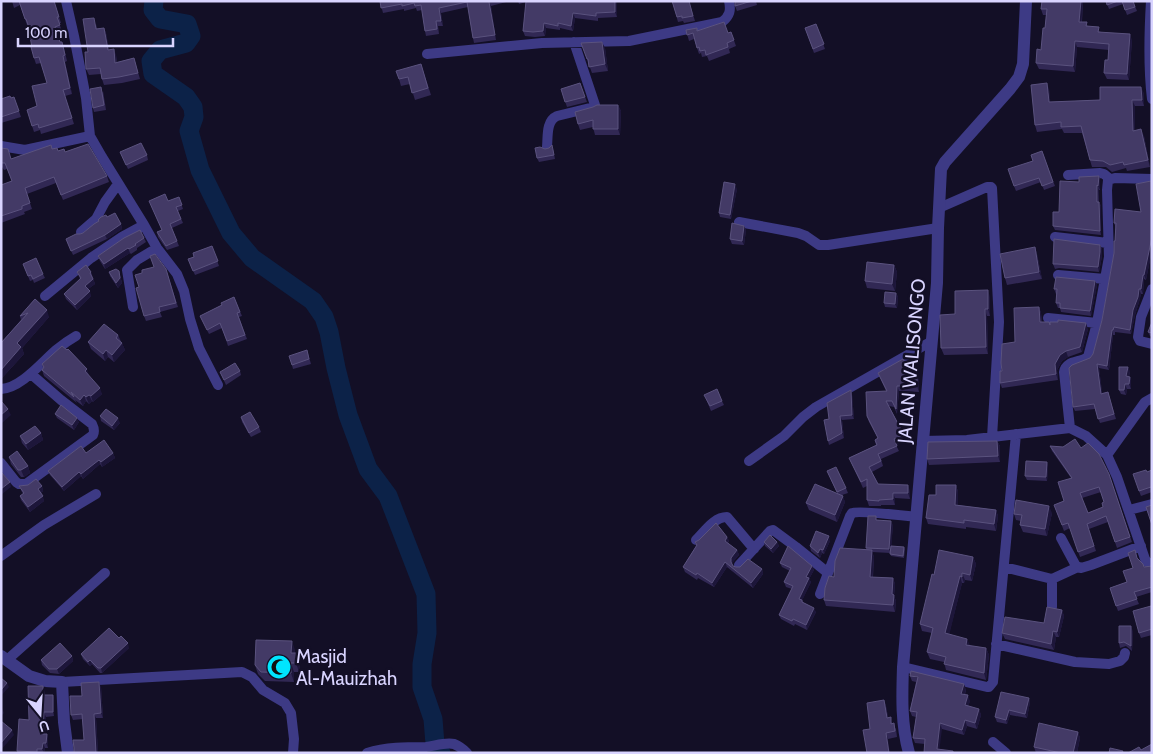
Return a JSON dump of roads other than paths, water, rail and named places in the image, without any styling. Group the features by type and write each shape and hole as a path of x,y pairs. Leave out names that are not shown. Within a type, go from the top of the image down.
{"street":[{"path":"66,1 86,98 90,136 157,248 177,274 184,291 198,348 218,385"},
{"path":"427,54 542,43 629,42 722,22 730,14 729,1"},
{"name":"JALAN WALISONGO","path":"908,753 902,720 903,667 937,283 941,169 942,165 1019,77 1023,64 1026,1"},
{"path":"1151,1 1149,76 1152,99"},
{"path":"547,147 552,118 596,105 574,42"},
{"path":"1,146 25,150 90,136"},
{"path":"1068,175 1100,173 1110,179 1152,179"},
{"path":"1070,428 1064,372 1068,364 1085,360 1088,357 1097,323 1109,257 1107,190 1108,180 1110,179"},
{"path":"81,232 96,219 104,202 118,184"},
{"path":"939,208 987,186 992,188 999,322 992,437"},
{"path":"738,222 798,233 820,245 938,228"},
{"path":"45,296 91,258 144,225"},
{"path":"1055,237 1108,243"},
{"path":"133,307 127,270 138,260 157,248"},
{"path":"1058,275 1105,279"},
{"path":"1152,289 1141,317 1138,337 1140,341 1152,344"},
{"path":"1048,318 1097,323"},
{"path":"1,389 8,388 31,374 57,348 76,336"},
{"path":"749,461 784,436 816,407 932,341"},
{"path":"1,462 16,482 26,484 93,435 95,428 92,424 31,374"},
{"path":"1107,455 1145,402 1152,398"},
{"path":"923,441 967,440 1070,428 1078,431 1107,455 1118,477 1145,559 1151,566"},
{"path":"903,667 987,687 993,682 1016,434"},
{"path":"1,556 44,524 96,494"},
{"path":"1129,510 1152,504"},
{"path":"820,594 852,513 917,517"},
{"path":"696,540 716,520 727,517 754,548"},
{"path":"739,565 773,530 796,546 828,573"},
{"path":"1061,538 1078,567"},
{"path":"1004,567 1052,579 1078,567 1081,568 1104,561 1141,546"},
{"path":"105,573 4,658 29,676 45,681 62,682 242,672 252,677 263,690 285,703 291,713 294,739 293,753"},
{"path":"1052,579 1052,607"},
{"path":"996,644 1075,662 1109,664 1120,661 1125,653"},
{"path":"62,682 68,753"},
{"path":"993,742 1006,753"},
{"path":"367,753 378,749 452,744 460,747 467,753"}],"waterway":[{"path":"154,1 153,10 160,19 187,24 191,36 186,43 160,50 151,61 153,74 186,97 193,107 194,117 189,131 200,170 231,233 252,258 313,301 324,317 348,415 368,469 388,496 426,594 427,633 422,664 422,687 433,719 435,744 441,753"}],"place":[{"name":"Masjid Al-Mauizhah","path":"279,667"}]}
